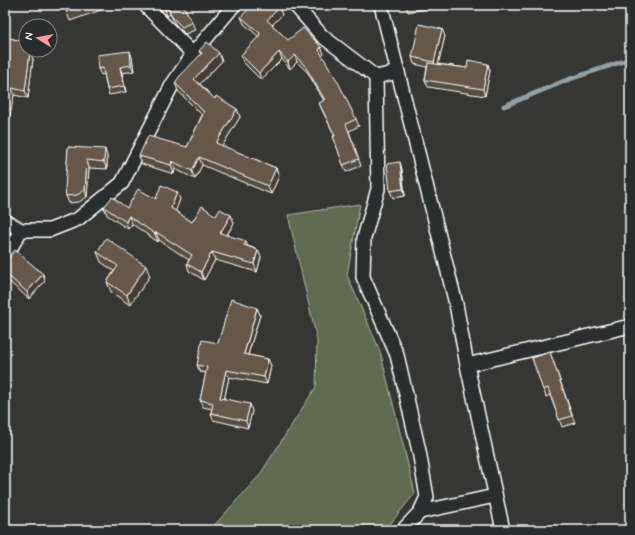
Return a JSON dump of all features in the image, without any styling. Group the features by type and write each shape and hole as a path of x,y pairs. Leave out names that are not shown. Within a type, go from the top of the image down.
{"street":[{"path":"145,5 193,54"},
{"path":"5,221 21,230 50,230 78,218 122,183 172,85 193,54 234,5"},
{"path":"295,5 322,36 376,77"},
{"path":"380,5 456,304 467,365 503,530"},
{"path":"376,77 398,72"},
{"path":"376,77 378,189 364,238 362,277 397,355 420,452 427,497 420,512 403,530"},
{"path":"5,258 21,230"},
{"path":"467,365 630,326"},
{"path":"420,512 496,496"}],"green space":[{"path":"360,204 347,275 380,351 415,493 391,523 379,530 210,530 259,476 316,387 317,340 288,215"}],"building":[{"path":"64,5 85,5 67,11"},
{"path":"161,5 183,5 192,22 182,27 172,17 168,7 165,9"},
{"path":"252,5 277,5 279,8 267,20 288,40 303,28 321,47 319,50 339,84 356,119 346,124 359,159 343,165 333,136 335,136 319,103 325,100 305,66 295,55 288,62 279,52 259,73 241,55 260,35 260,33 241,17"},
{"path":"419,24 442,29 434,62 412,57"},
{"path":"5,37 18,40 18,58 29,58 25,91 12,88 5,118"},
{"path":"207,42 219,53 194,79 215,99 216,96 237,109 216,143 276,168 268,186 199,157 192,171 172,161 171,165 139,156 148,136 187,147 204,112 175,83 202,53 199,51"},
{"path":"130,51 131,65 120,67 124,86 107,89 103,68 98,69 97,55"},
{"path":"468,60 488,64 483,89 425,80 428,63 467,68"},
{"path":"68,147 105,149 104,162 87,160 85,190 77,195 66,196 65,189"},
{"path":"400,162 403,189 390,191 387,164"},
{"path":"161,185 177,192 171,208 192,222 202,206 216,216 220,209 231,215 220,233 246,241 244,245 258,250 254,264 212,252 201,272 187,264 192,255 156,232 155,234 129,216 126,222 104,207 112,197 127,208 138,189 156,199"},
{"path":"106,238 146,266 127,295 107,282 118,266 97,252"},
{"path":"15,250 43,274 27,292 5,273 5,262"},
{"path":"231,299 257,308 244,354 268,359 264,377 226,370 220,398 250,404 246,421 211,413 213,403 200,400 207,367 197,365 202,340 218,343"},
{"path":"550,352 572,416 559,420 548,388 543,390 532,358"}],"waterway":[{"path":"504,106 567,80 630,59"}]}
